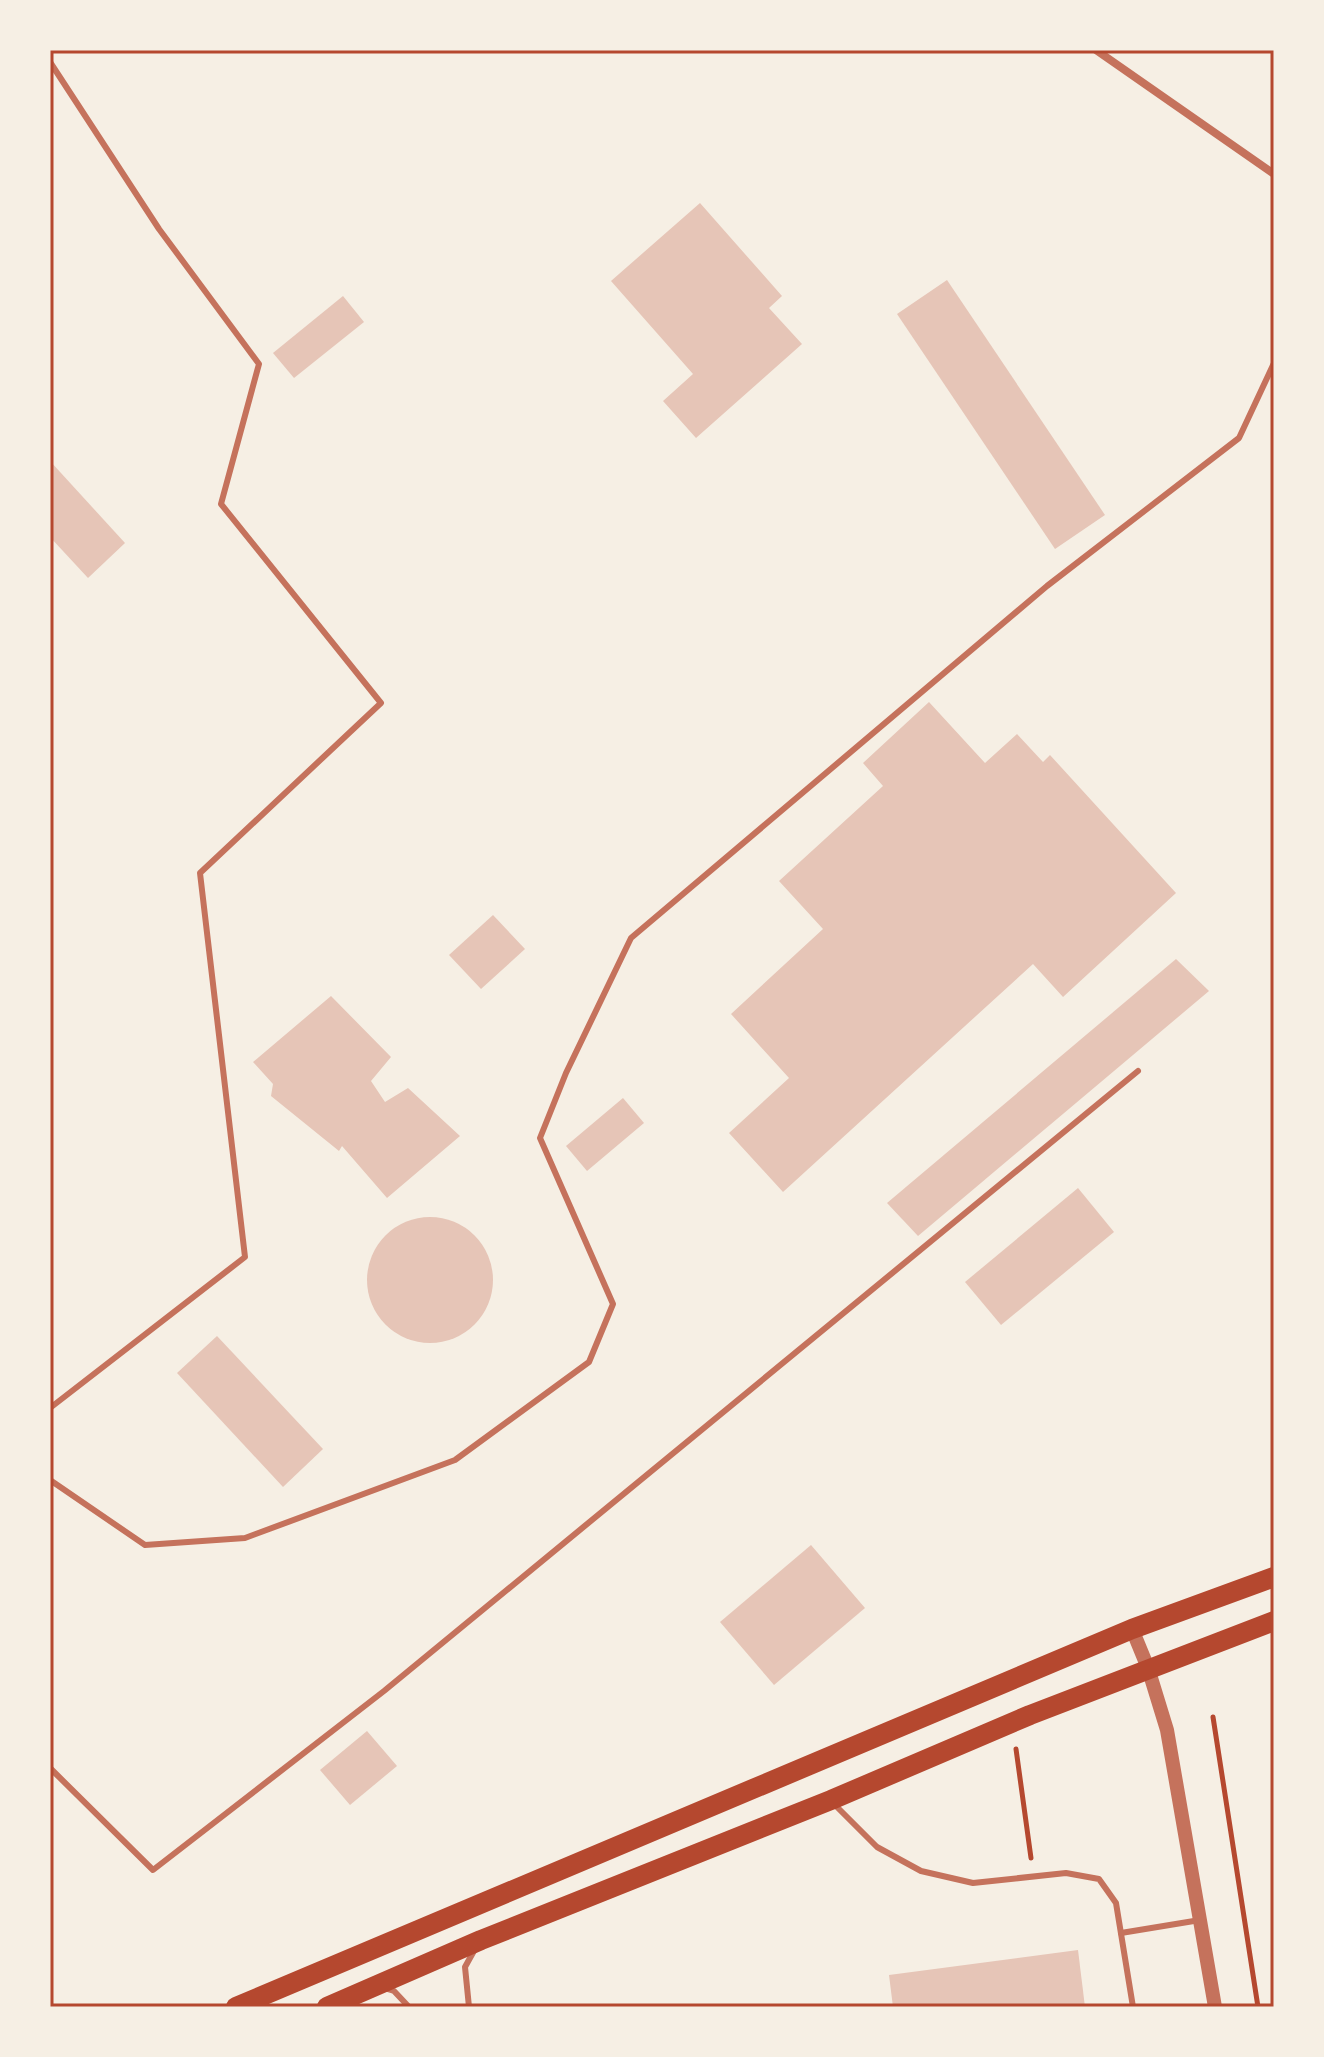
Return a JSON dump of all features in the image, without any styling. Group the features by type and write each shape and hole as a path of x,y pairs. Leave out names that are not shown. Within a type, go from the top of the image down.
{"main road":[{"path":"236,2007 1132,1629 1274,1577"},
{"path":"327,2007 481,1940 831,1800 1030,1715 1274,1621"}],"street":[{"path":"1096,50 1274,174"},
{"path":"1132,1629 1167,1730 1215,2007"}],"lane":[{"path":"50,62 159,229 259,364 221,504 381,703 200,873 245,1257 50,1408"},
{"path":"50,1480 145,1545 245,1538 455,1460 589,1362 613,1304 540,1138 566,1073 631,938 1047,586 1239,438 1274,363"},
{"path":"50,1768 153,1870 384,1691 1138,1071"},
{"path":"831,1800 877,1847 921,1871 973,1883 1066,1873 1099,1879 1116,1903 1133,2007"},
{"path":"1121,1933 1200,1920"},
{"path":"469,2007 465,1967 481,1940"},
{"path":"377,1986 394,1991 409,2007"}],"path":[{"path":"1213,1717 1258,2007"},
{"path":"1016,1748 1033,1876"}],"building":[{"path":"700,203 782,296 769,308 802,344 696,438 663,401 693,374 611,281"},
{"path":"947,280 1105,515 1055,549 897,314"},
{"path":"343,296 364,322 294,378 273,353"},
{"path":"50,461 125,543 88,578 50,537"},
{"path":"929,702 985,763 1017,734 1043,762 1050,755 1176,893 1063,997 1033,964 783,1192 729,1133 789,1078 731,1014 823,929 779,881 883,786 863,763"},
{"path":"493,915 525,949 481,989 449,955"},
{"path":"1176,959 1209,991 918,1236 887,1203"},
{"path":"331,996 391,1057 371,1081 385,1102 408,1088 460,1136 387,1198 342,1146 339,1151 271,1096 273,1084 253,1062"},
{"path":"623,1098 644,1123 587,1171 566,1146"},
{"path":"1078,1188 1114,1232 1001,1325 965,1282"},
{"path":"430,1217 454,1222 474,1236 488,1256 493,1280 488,1304 474,1324 454,1338 430,1343 406,1338 386,1324 372,1304 367,1280 372,1256 386,1236 406,1222"},
{"path":"217,1336 323,1449 283,1487 177,1373"},
{"path":"811,1545 865,1608 774,1685 720,1622"},
{"path":"367,1731 397,1766 350,1805 320,1770"},
{"path":"1078,1950 1085,2007 893,2007 889,1975"}]}
